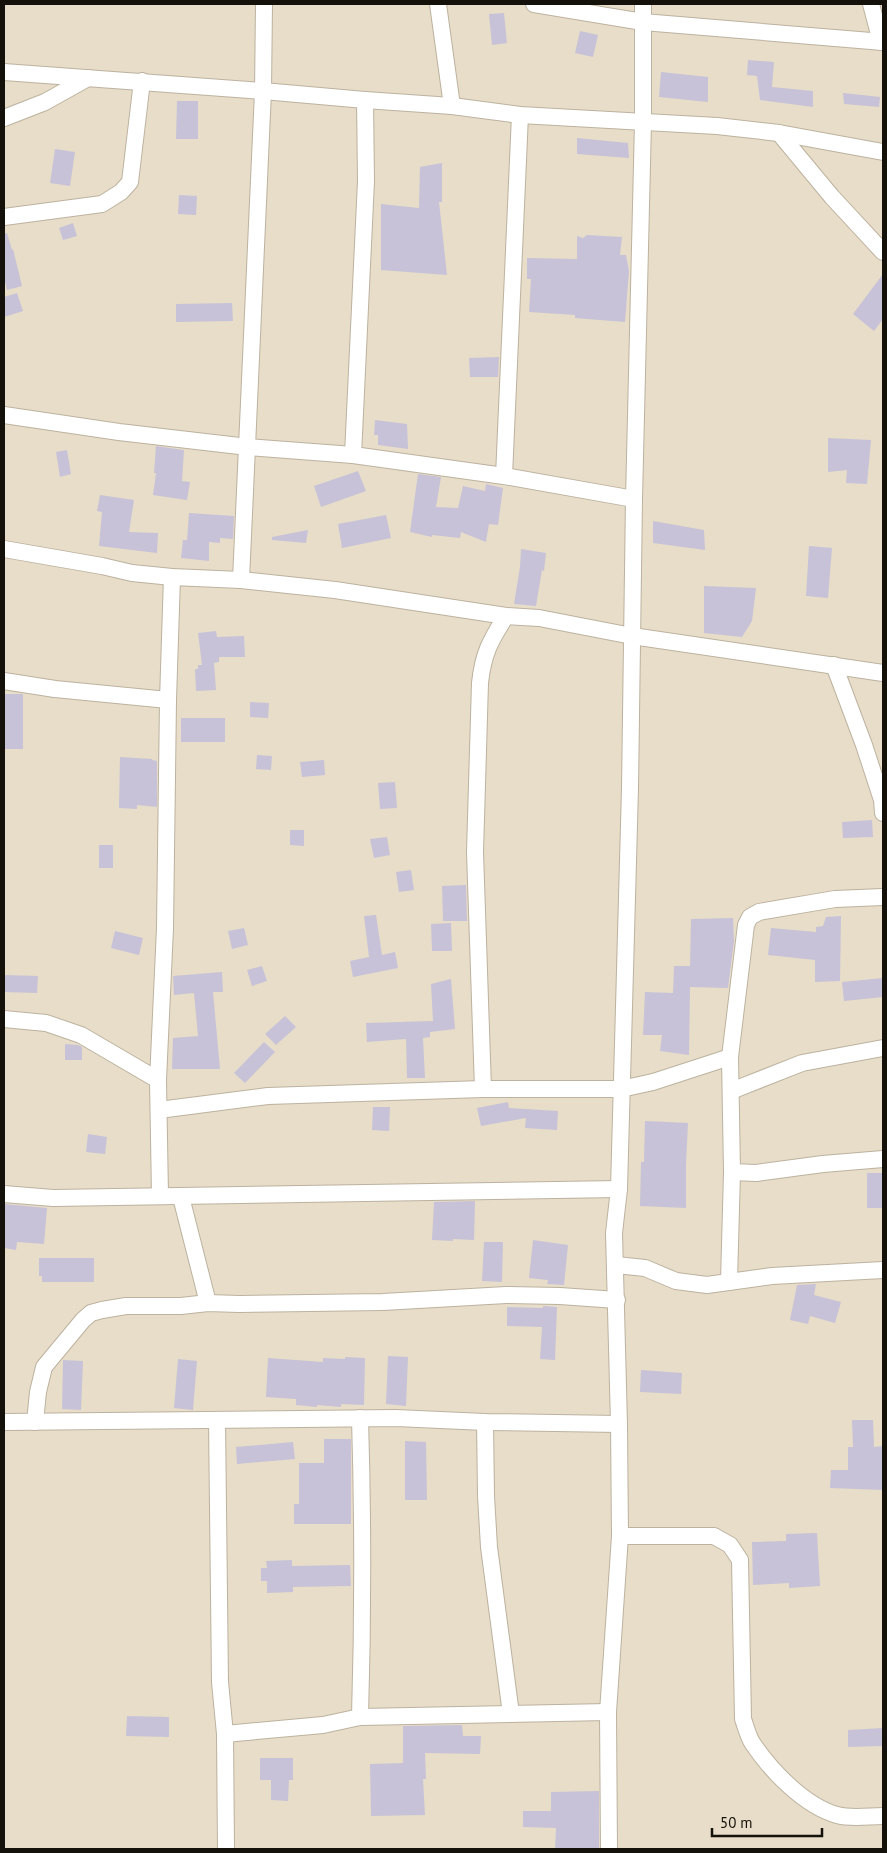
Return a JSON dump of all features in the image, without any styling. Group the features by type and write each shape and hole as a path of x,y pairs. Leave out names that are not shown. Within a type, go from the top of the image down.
{"street":[{"path":"241,580 264,90 264,4"},
{"path":"438,4 452,106"},
{"path":"534,4 643,22 882,42 872,4"},
{"path":"609,1849 608,1712 620,1536 620,1424 614,1233 619,1189 630,788 634,499 643,122 643,4"},
{"path":"4,72 264,90 452,106 520,115 717,126 779,133 883,152"},
{"path":"4,118 45,102 88,78"},
{"path":"4,217 102,204 121,192 130,182 142,81"},
{"path":"352,455 366,180 365,100"},
{"path":"504,476 520,115"},
{"path":"779,133 832,197 883,252"},
{"path":"4,415 118,432 248,447 352,455 504,476 634,499"},
{"path":"4,549 132,573 241,580 335,590 506,616 538,618 632,636 883,673"},
{"path":"160,1196 158,1080 165,928 168,700 172,577"},
{"path":"483,1088 474,852 480,683 482,662 490,641 506,616"},
{"path":"834,665 864,745 883,804"},
{"path":"4,681 55,689 168,700"},
{"path":"729,1282 732,1172 730,1056 746,925 750,917 759,912 835,899 883,897"},
{"path":"4,1019 46,1023 81,1035 158,1080"},
{"path":"731,1091 802,1063 883,1048"},
{"path":"159,1110 268,1096 483,1088 621,1089 653,1082 730,1056"},
{"path":"732,1172 756,1173 823,1164 883,1159"},
{"path":"4,1194 52,1198 182,1197 619,1189"},
{"path":"182,1197 208,1303"},
{"path":"616,1265 645,1268 676,1281 707,1285 772,1276 883,1270"},
{"path":"35,1422 38,1392 44,1367 91,1313 126,1306 181,1306 208,1303 383,1302 506,1295 617,1300"},
{"path":"360,1418 363,1506 363,1628 360,1717"},
{"path":"4,1422 396,1418 486,1422 620,1424"},
{"path":"217,1420 220,1682 225,1734 226,1849"},
{"path":"486,1422 486,1496 489,1546 511,1714"},
{"path":"620,1536 714,1536 730,1544 740,1560 744,1719 752,1743 781,1778 809,1802 838,1815 860,1817 883,1816"},
{"path":"225,1734 324,1725 360,1717 608,1712"}],"building":[{"path":"504,13 507,43 492,45 489,14"},
{"path":"580,31 598,35 593,57 575,53"},
{"path":"748,60 774,62 772,87 813,91 813,107 760,100 757,76 747,75"},
{"path":"661,72 708,77 708,102 659,97"},
{"path":"843,93 880,97 879,107 844,104"},
{"path":"177,101 198,101 198,139 176,139"},
{"path":"577,138 628,143 629,158 577,154"},
{"path":"55,149 75,152 70,186 50,183"},
{"path":"442,163 442,202 439,202 447,275 381,270 381,204 419,208 420,167"},
{"path":"179,195 197,196 196,215 178,214"},
{"path":"73,223 77,236 63,240 59,228"},
{"path":"7,233 22,286 7,290 4,277 4,234"},
{"path":"587,235 622,237 620,255 626,255 629,271 625,322 575,318 575,315 529,312 531,279 527,279 527,258 577,259 577,236 583,238"},
{"path":"883,274 883,319 874,331 853,314"},
{"path":"17,293 23,311 4,317 4,297"},
{"path":"232,303 233,321 176,322 176,304"},
{"path":"499,357 498,377 470,377 469,358"},
{"path":"375,420 407,424 408,449 378,445 378,435 374,435"},
{"path":"828,438 871,440 867,484 846,483 847,470 828,472"},
{"path":"156,446 184,450 182,481 190,482 187,500 153,495 156,473 154,473"},
{"path":"67,450 71,474 60,477 56,452"},
{"path":"358,471 366,491 321,507 314,486"},
{"path":"418,474 441,477 436,507 458,508 463,486 485,491 486,484 503,488 498,525 489,524 486,542 461,532 460,538 432,535 432,537 410,532"},
{"path":"100,495 134,500 129,532 158,533 157,553 99,546 102,512 97,511"},
{"path":"189,513 234,516 233,539 220,538 220,543 209,542 209,561 181,558 183,540 187,540"},
{"path":"386,515 391,538 342,548 338,524"},
{"path":"653,521 704,530 705,550 653,543"},
{"path":"308,530 306,543 272,540 272,537"},
{"path":"809,546 832,548 828,598 806,596"},
{"path":"521,549 546,553 536,606 514,604"},
{"path":"704,586 756,588 752,621 742,637 704,633"},
{"path":"216,631 217,637 244,636 245,657 219,657 219,662 214,663 216,690 196,691 195,669 198,669 198,665 202,665 198,633"},
{"path":"4,694 23,694 23,749 4,749"},
{"path":"250,702 269,703 268,718 250,717"},
{"path":"181,718 225,718 225,742 181,742"},
{"path":"257,755 272,756 271,770 256,769"},
{"path":"120,757 157,761 157,807 137,805 137,809 119,808"},
{"path":"324,760 325,775 302,777 300,762"},
{"path":"395,782 397,808 380,809 378,783"},
{"path":"872,820 873,837 843,838 842,822"},
{"path":"290,830 304,830 304,846 290,845"},
{"path":"387,837 390,855 374,858 370,839"},
{"path":"99,845 113,845 113,868 99,868"},
{"path":"411,870 414,890 399,892 396,872"},
{"path":"466,885 467,921 443,921 442,886"},
{"path":"376,915 382,955 395,952 398,968 353,977 350,961 369,957 364,916"},
{"path":"841,916 840,981 815,982 815,960 768,955 771,928 816,932 816,927 823,926 826,917"},
{"path":"733,918 734,941 728,988 690,987 689,1055 660,1051 662,1035 643,1035 645,992 673,993 674,966 690,966 691,919"},
{"path":"451,923 452,951 432,951 431,924"},
{"path":"244,928 248,945 232,949 228,931"},
{"path":"115,931 143,938 139,955 111,948"},
{"path":"262,966 267,981 252,986 247,970"},
{"path":"222,972 223,992 213,992 220,1069 172,1069 173,1038 198,1036 194,993 174,995 173,976"},
{"path":"4,975 38,976 37,993 4,992"},
{"path":"883,978 883,997 844,1001 842,982"},
{"path":"451,979 455,1029 430,1032 430,1037 423,1038 425,1078 407,1078 406,1039 367,1042 366,1023 433,1021 431,984"},
{"path":"285,1016 296,1027 276,1045 265,1034"},
{"path":"264,1042 275,1052 245,1083 234,1073"},
{"path":"65,1044 82,1047 82,1060 65,1060"},
{"path":"508,1102 509,1108 558,1111 557,1130 525,1128 526,1118 481,1126 477,1108"},
{"path":"373,1107 390,1107 389,1131 372,1130"},
{"path":"645,1121 688,1123 686,1208 640,1206 641,1162 644,1162"},
{"path":"88,1134 107,1137 105,1154 86,1152"},
{"path":"867,1173 883,1173 883,1208 867,1208"},
{"path":"475,1201 474,1240 432,1240 434,1202"},
{"path":"4,1204 47,1208 44,1244 17,1242 16,1250 4,1248"},
{"path":"533,1240 568,1245 564,1285 547,1284 548,1280 529,1278"},
{"path":"484,1242 503,1242 502,1282 482,1281"},
{"path":"39,1258 94,1258 94,1282 42,1282 42,1276 39,1276"},
{"path":"816,1284 814,1295 841,1302 835,1323 810,1316 808,1324 790,1320 797,1285"},
{"path":"543,1306 557,1307 555,1360 540,1359 542,1327 507,1326 507,1307 543,1308"},
{"path":"388,1356 408,1357 406,1406 386,1404"},
{"path":"345,1357 365,1358 364,1405 341,1404 341,1407 317,1405 317,1407 296,1405 296,1399 266,1397 268,1358 323,1362 323,1358 345,1359"},
{"path":"178,1359 197,1361 193,1410 174,1408"},
{"path":"63,1360 83,1361 81,1410 62,1409"},
{"path":"641,1370 682,1373 681,1394 640,1392"},
{"path":"852,1420 873,1420 874,1447 883,1446 883,1490 830,1488 831,1470 848,1470 848,1447 853,1447"},
{"path":"324,1439 351,1439 351,1524 294,1524 294,1504 299,1504 299,1463 324,1463"},
{"path":"405,1441 426,1442 427,1500 405,1500"},
{"path":"293,1442 295,1459 237,1464 236,1447"},
{"path":"817,1533 820,1586 789,1588 789,1583 753,1585 752,1542 786,1541 786,1534"},
{"path":"292,1560 292,1566 350,1565 351,1586 293,1587 293,1592 267,1593 267,1581 261,1581 261,1568 267,1568 266,1561"},
{"path":"127,1716 169,1717 169,1737 126,1736"},
{"path":"462,1725 463,1736 481,1736 480,1754 425,1753 426,1779 423,1779 425,1815 371,1816 370,1764 403,1763 403,1726"},
{"path":"883,1728 883,1746 848,1747 848,1730"},
{"path":"260,1758 293,1758 293,1780 289,1780 288,1801 271,1800 271,1780 260,1780"},
{"path":"599,1791 599,1849 555,1849 556,1828 523,1827 523,1811 551,1811 551,1792"}]}
